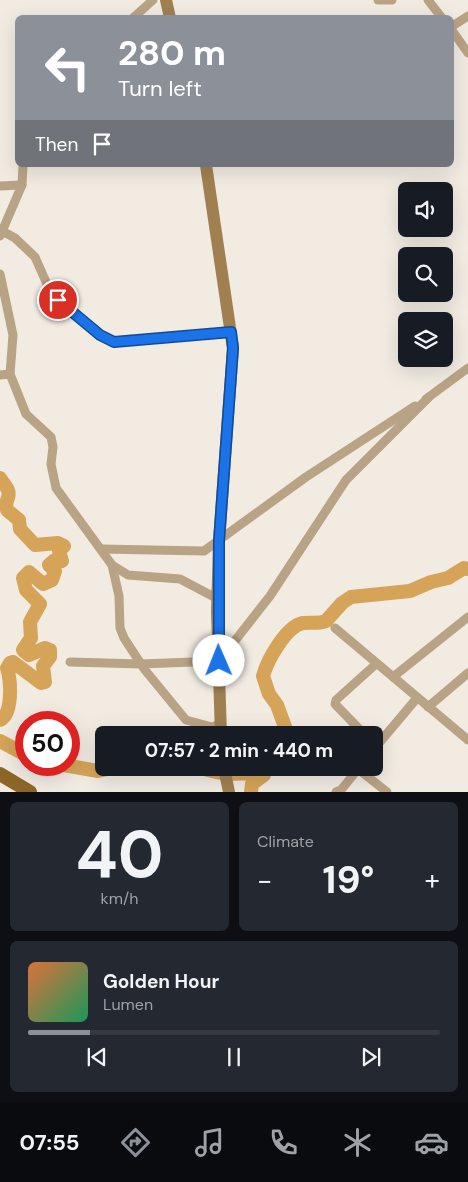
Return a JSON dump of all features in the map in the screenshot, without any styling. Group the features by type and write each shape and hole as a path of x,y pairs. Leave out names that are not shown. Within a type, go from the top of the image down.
{"main road":[{"path":"166,0 169,15"},
{"path":"206,167 233,348 219,541 218,599 221,726"},
{"path":"0,774 22,790"},
{"path":"226,776 228,789"}],"street":[{"path":"136,15 153,0"},
{"path":"378,0 392,0"},
{"path":"428,0 440,15"},
{"path":"454,26 468,16"},
{"path":"454,33 468,54"},
{"path":"23,167 22,185 1,234 15,238 35,257 50,292 66,308 75,313 100,335 114,342 231,332"},
{"path":"0,186 22,185"},
{"path":"0,274 13,334 10,374 26,414 51,437 53,447 51,464 56,488 112,565 119,596 120,628 141,664 186,720 202,726"},
{"path":"102,549 204,551 306,477 429,397 468,368"},
{"path":"0,375 10,374"},
{"path":"70,662 141,664 219,661 270,596 346,480 429,397"},
{"path":"112,565 128,575 180,579 218,599"},
{"path":"393,677 468,617"},
{"path":"335,628 428,707 466,734"},
{"path":"356,726 335,704 336,700 376,664"},
{"path":"428,707 468,673"},
{"path":"383,737 417,698"},
{"path":"336,792 341,790 352,776"},
{"path":"368,776 387,792"}],"waterway":[{"path":"0,478 9,492 6,503 7,510 19,520 20,529 35,545 58,543 64,546 59,551 62,561 55,560 49,565 55,571 52,580 43,584 29,572 23,578 26,590 40,604 30,622 31,638 23,650 29,655 45,648 50,650 50,657 43,666 45,682 41,683 13,662 10,663 7,668 10,689 9,704 4,717 0,720"},
{"path":"285,726 277,705 269,694 263,676 273,653 290,630 303,623 326,621 342,603 351,597 410,591 431,582 448,578 464,568 468,569"},
{"path":"0,741 15,749"},
{"path":"80,768 95,770"},
{"path":"251,792 252,784 263,776"}],"route":[{"path":"58,300 100,335 114,342 231,332 233,348 219,541 219,661"}]}
